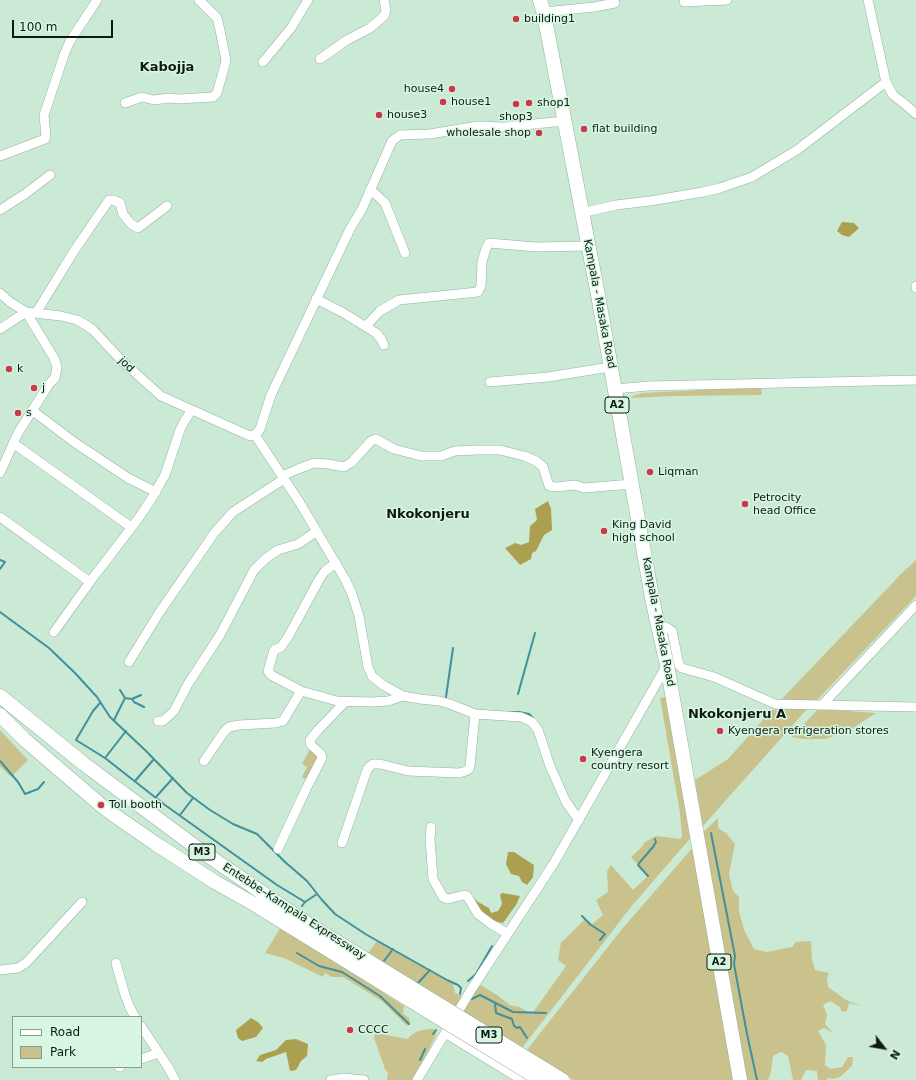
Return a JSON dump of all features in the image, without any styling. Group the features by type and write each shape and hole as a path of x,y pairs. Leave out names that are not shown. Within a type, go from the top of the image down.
{"highway":[{"name":"Kampala - Masaka Road","path":"542,6 565,122 658,625 667,665 740,1080"},
{"name":"Entebbe–Kampala Expressway","path":"0,696 84,764 197,848 541,1080"},
{"name":"Entebbe–Kampala Expressway","path":"0,715 25,740 102,806 156,844 215,882 562,1080"}],"street":[{"path":"0,156 45,140 44,115 64,55 70,41 97,0"},
{"path":"124,103 142,97 154,100 169,98 178,99 213,97 217,93 226,61 220,30 217,18 199,0"},
{"path":"263,62 291,28 308,0"},
{"path":"320,59 347,40 370,28 384,16 386,10 384,0"},
{"path":"684,2 726,0"},
{"path":"868,0 886,82 893,95 916,114"},
{"path":"542,6 594,7 615,3"},
{"path":"581,213 616,205 650,201 720,188 752,177 797,150 886,82"},
{"path":"565,122 509,127 478,126 430,134 400,135 392,140 362,209 316,299 271,395 260,429 255,435 300,503 336,563 352,594 359,616 368,667 372,676 383,685 403,696 439,701 475,714 521,717 532,722 538,730 550,766 566,802 579,820"},
{"path":"0,210 25,194 50,175"},
{"path":"370,189 385,203 405,253"},
{"path":"36,312 74,251 109,200 113,200 120,204 123,214 131,224 138,228 167,206"},
{"path":"366,326 380,311 400,300 478,292 481,286 481,267 486,248 489,243 541,247 588,246"},
{"path":"0,293 10,302 26,312 58,367 54,378 13,443 0,473"},
{"path":"316,299 366,326 378,335 384,345"},
{"path":"0,329 26,312"},
{"name":"jod","path":"26,312 36,312 77,320 86,325 102,339 122,361 161,396 250,436 255,435"},
{"path":"490,382 548,377 610,368"},
{"path":"615,389 656,386 916,380"},
{"path":"54,632 138,519 156,492 170,464 180,430 192,410"},
{"path":"33,411 74,442 128,478 156,492"},
{"path":"129,662 159,613 215,532 233,512 283,477 298,469 314,464 328,464 344,467 352,462 371,440 376,439 394,449 421,456 441,456 455,451 500,450 524,456 536,461 543,467 549,486 556,487 575,485 584,488 633,487"},
{"path":"13,443 131,527"},
{"path":"497,454 521,457 541,468 548,488 551,490 580,488 585,492 633,487"},
{"path":"0,517 90,582"},
{"path":"158,721 163,721 174,711 188,684 212,645 220,635 254,570 265,559 278,550 298,544 317,531"},
{"path":"336,563 325,571 288,637 281,646 272,652 268,671 271,675 301,691 337,701 388,701 403,696"},
{"path":"822,705 916,606"},
{"path":"658,625 666,626 672,631 679,665 682,668 714,677 775,704 916,707"},
{"path":"417,1080 507,933 543,881 667,665"},
{"path":"204,761 224,732 230,728 239,725 276,723 283,721 301,691"},
{"path":"278,849 322,758 321,754 311,745 310,740 345,702"},
{"path":"342,843 367,770 370,766 373,764 380,764 408,771 459,773 466,771 470,766 475,714"},
{"path":"431,827 430,839 433,879 443,897 448,900 464,895 467,896 478,914 491,924 507,933"},
{"path":"0,970 18,968 26,963 82,902"},
{"path":"116,963 125,995 134,1016"},
{"path":"142,1028 175,1080"},
{"path":"445,1033 522,1080"},
{"path":"142,1059 159,1053"},
{"path":"331,1080 344,1078 364,1080"}],"green space":[{"path":"761,387 762,395 631,398 642,393"},
{"path":"916,560 916,596 816,701 779,702 902,573"},
{"path":"668,696 693,835 631,907 522,1048 463,1012 479,984 510,1005 519,1007 532,1014 566,966 558,960 561,942 585,919 591,925 603,915 596,900 608,892 607,871 611,865 633,890 648,876 631,857 645,842 656,836 681,839 680,813 660,698"},
{"path":"808,708 703,826 695,780 728,759 772,710"},
{"path":"818,709 876,713 845,733 824,739 802,739 792,737"},
{"path":"0,730 28,760 11,777 0,766"},
{"path":"310,749 320,755 307,780 302,777 307,767 302,764"},
{"path":"718,818 718,828 726,833 735,844 729,874 733,891 739,897 739,911 744,930 754,949 767,952 792,947 796,942 811,941 812,959 815,970 829,973 827,979 828,987 846,1000 861,1006 849,1003 847,1011 842,1012 840,1007 830,1001 823,1005 827,1015 825,1024 833,1033 824,1028 818,1031 826,1045 825,1065 831,1069 842,1067 848,1057 853,1057 852,1066 840,1077 818,1080 817,1071 806,1070 801,1080 793,1080 788,1056 781,1052 773,1056 771,1072 768,1080 746,1080 702,833"},
{"path":"694,846 736,1080 573,1080 526,1051 622,929"},
{"path":"281,927 404,1006 403,1014 409,1018 410,1022 408,1026 382,1001 343,977 332,977 325,973 323,977 284,958 265,953"},
{"path":"377,941 453,984 455,993 462,996 455,1007 368,953"},
{"path":"433,1029 437,1032 414,1080 387,1080 388,1073 385,1069 374,1038 375,1033 408,1039 418,1031"}],"shaded area":[{"path":"842,222 854,223 859,228 849,237 842,235 837,231"},
{"path":"548,501 551,509 552,530 544,535 536,551 532,553 531,559 520,565 505,548 515,543 521,545 529,542 530,526 537,520 535,509"},
{"path":"508,852 514,852 534,865 533,877 527,885 522,882 519,876 511,874 506,864"},
{"path":"502,893 520,896 516,905 503,923 493,921 479,913 473,900 475,899 489,908 491,913 498,911 502,904 500,895"},
{"path":"251,1018 258,1022 263,1028 256,1037 242,1041 238,1038 236,1030"},
{"path":"296,1039 308,1044 307,1056 301,1061 296,1070 290,1071 286,1052 266,1059 262,1062 256,1061 260,1055 276,1050 286,1040"}],"waterway":[{"path":"0,560 5,562 0,569"},
{"path":"0,612 49,648 75,673 97,697 110,717 187,793 210,810 233,824 257,834 285,862 307,881 335,914 367,935 458,985 461,988 460,994"},
{"path":"518,694 535,633"},
{"path":"446,697 453,648"},
{"path":"120,690 125,698"},
{"path":"132,699 141,695"},
{"path":"114,720 125,698 132,699 134,702 144,707"},
{"path":"100,703 93,711 76,740 105,758 165,805 277,885 305,902"},
{"path":"509,712 529,714 534,719"},
{"path":"105,758 126,731"},
{"path":"135,781 154,759"},
{"path":"0,761 18,782 25,794 38,789 44,782"},
{"path":"156,797 173,778"},
{"path":"180,815 193,798"},
{"path":"711,833 735,956 734,964 736,975 757,1080"},
{"path":"648,876 638,865 653,847 656,842 655,839"},
{"path":"302,906 305,902 317,894"},
{"path":"582,916 591,925 605,934 600,940"},
{"path":"468,981 476,974 492,946"},
{"path":"384,961 393,949"},
{"path":"297,953 319,966 342,972 380,996 409,1024"},
{"path":"418,983 430,970"},
{"path":"472,999 480,995 513,1012 546,1013"},
{"path":"495,1004 496,1013 512,1019 514,1026 517,1028 520,1027 527,1038"},
{"path":"433,1034 436,1030"},
{"path":"420,1060 425,1049"}],"place":[{"name":"building1","path":"516,19"},
{"name":"house4","path":"452,89"},
{"name":"house1","path":"443,102"},
{"name":"shop1","path":"529,103"},
{"name":"shop3","path":"516,104"},
{"name":"house3","path":"379,115"},
{"name":"flat building","path":"584,129"},
{"name":"wholesale shop","path":"539,133"},
{"name":"k","path":"9,369"},
{"name":"j","path":"34,388"},
{"name":"s","path":"18,413"},
{"name":"Liqman","path":"650,472"},
{"name":"Petrocity head Office","path":"745,504"},
{"name":"King David high school","path":"604,531"},
{"name":"Kyengera refrigeration stores","path":"720,731"},
{"name":"Kyengera country resort","path":"583,759"},
{"name":"Toll booth","path":"101,805"},
{"name":"CCCC","path":"350,1030"}],"district":[{"name":"Kabojja","path":"167,68"},
{"name":"Nkokonjeru","path":"428,515"},
{"name":"Nkokonjeru A","path":"737,715"}]}
